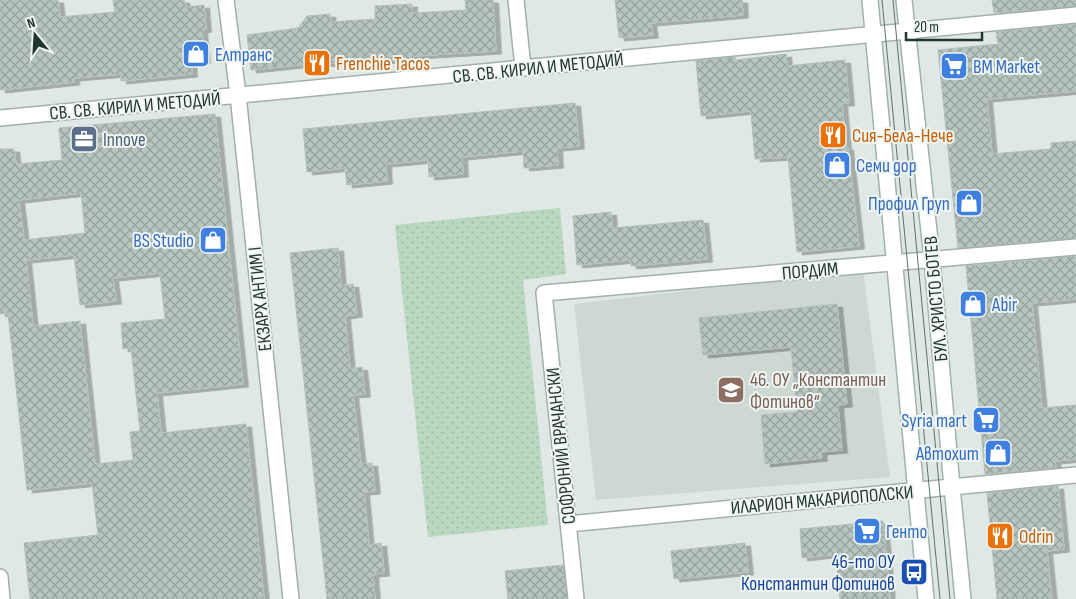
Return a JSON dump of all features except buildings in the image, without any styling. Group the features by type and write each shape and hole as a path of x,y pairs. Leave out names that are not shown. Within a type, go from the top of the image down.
{"street":[{"name":"ЕКЗАРХ АНТИМ I","path":"226,0 238,95 291,599"},
{"path":"516,0 523,68"},
{"name":"БУЛ. ХРИСТО БОТЕВ","path":"870,0 893,263 926,599"},
{"name":"БУЛ. ХРИСТО БОТЕВ","path":"904,0 932,259 963,599"},
{"name":"СВ. СВ. КИРИЛ И МЕТОДИЙ","path":"0,118 1076,15"},
{"name":"ПОРДИМ","path":"544,293 1076,247"},
{"name":"СОФРОНИЙ ВРАЧАНСКИ","path":"544,293 576,599"},
{"name":"ИЛАРИОН МАКАРИОПОЛСКИ","path":"568,524 1076,475"},
{"path":"0,577 2,599"}],"shaded area":[{"name":"46. ОУ „Константин Фотинов“","path":"863,270 890,477 596,500 574,304"}],"green space":[{"path":"560,208 566,274 523,280 548,525 428,537 395,225"}],"tram line":[{"path":"882,0 940,599"},
{"path":"893,0 950,599"}],"place":[{"name":"Елтранс","path":"196,54"},
{"name":"Frenchie Tacos","path":"317,63"},
{"name":"BM Market","path":"954,66"},
{"name":"Сия-Бела-Нече","path":"833,135"},
{"name":"Innove","path":"84,139"},
{"name":"Семи дор","path":"837,165"},
{"name":"Профил Груп","path":"969,203"},
{"name":"BS Studio","path":"213,240"},
{"name":"Abir","path":"973,304"},
{"name":"46. ОУ „Константин Фотинов“","path":"731,390"},
{"name":"Syria mart","path":"986,420"},
{"name":"Автохит","path":"998,453"},
{"name":"Генто","path":"867,531"},
{"name":"Odrin","path":"1000,536"},
{"name":"46-то ОУ Константин Фотинов","path":"914,572"}]}
